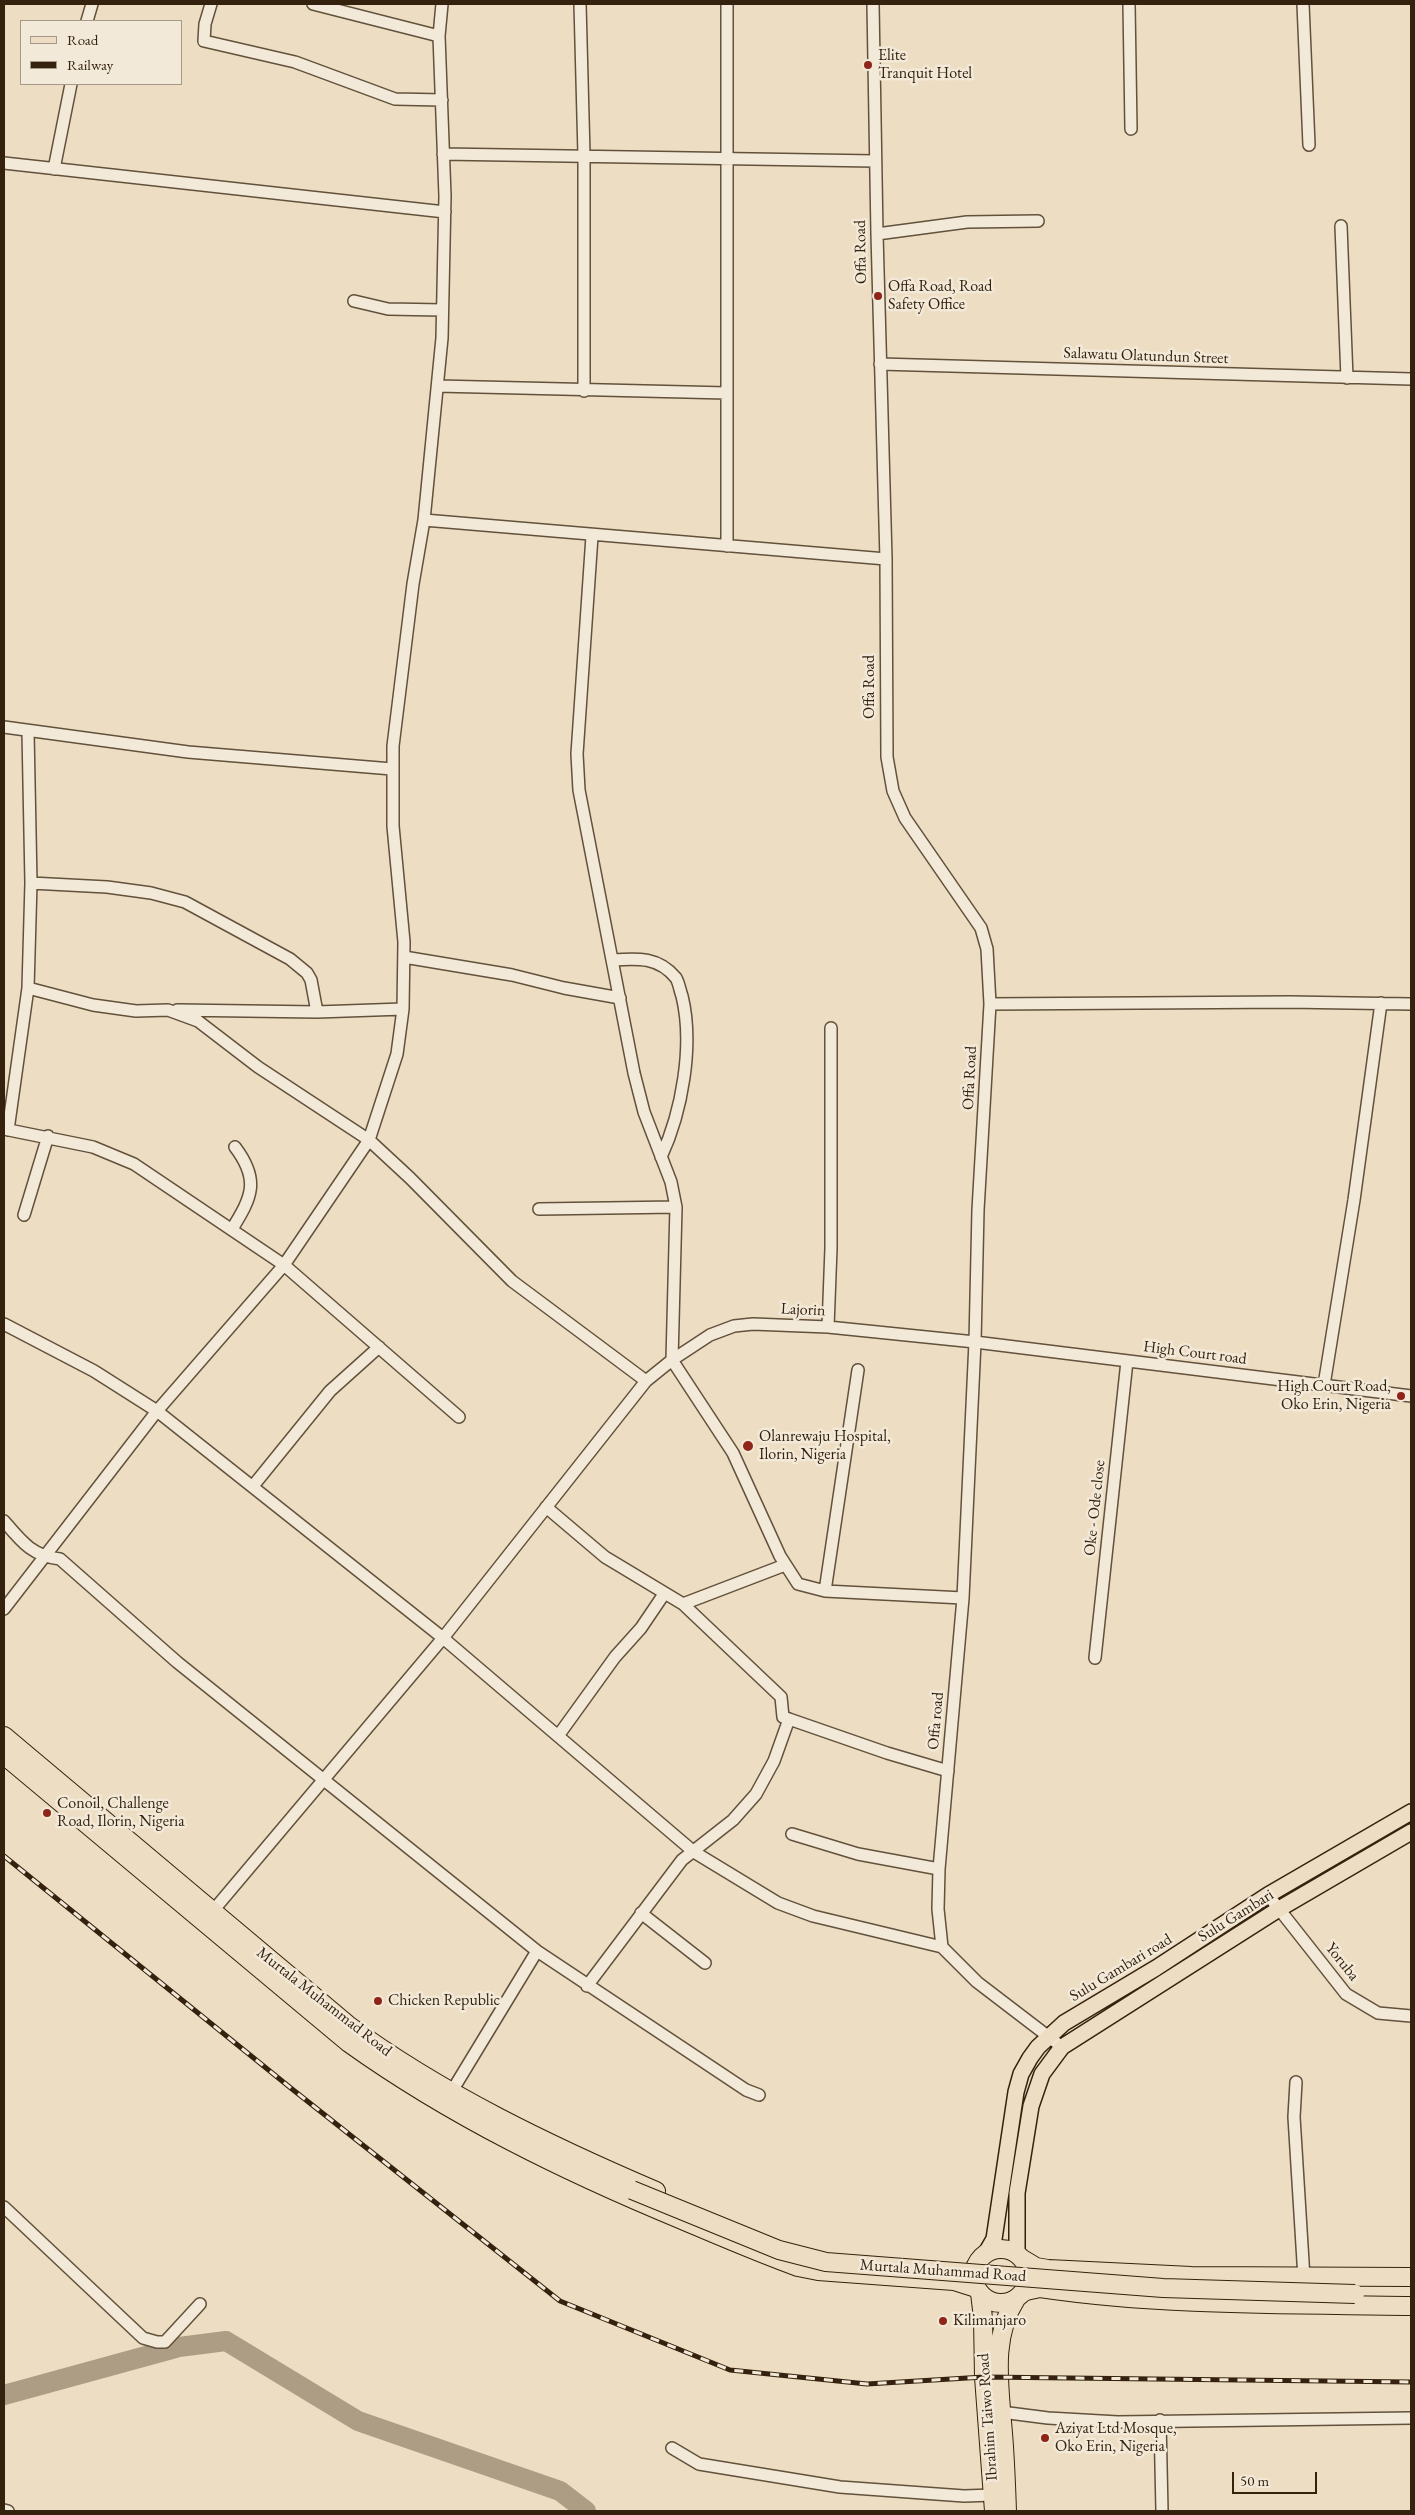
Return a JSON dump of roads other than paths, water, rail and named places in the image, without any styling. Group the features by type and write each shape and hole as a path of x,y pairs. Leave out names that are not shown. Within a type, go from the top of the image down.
{"highway":[{"name":"Murtala Muhammad Road","path":"4,1736 355,2030 383,2051 452,2091 502,2127 605,2188 798,2267 818,2271 954,2281 978,2291"},
{"name":"Murtala Muhammad Road","path":"4,1756 349,2043 402,2079 633,2187 753,2234 802,2250 828,2255 1164,2282 1354,2290 1411,2296"},
{"name":"Murtala Muhammad Road","path":"502,2127 808,2254 826,2258 952,2267 966,2267 981,2257"},
{"path":"998,2248 1019,2256 1028,2276 1025,2289 1018,2296 997,2303 978,2291 973,2275 981,2257 998,2248"},
{"name":"Murtala Muhammad Road","path":"1019,2256 1036,2267 1048,2269 1191,2276 1411,2277"},
{"name":"Murtala Muhammad Road","path":"1018,2296 1026,2290 1040,2288 1171,2300 1411,2306"},
{"name":"Murtala Muhammad Road","path":"1354,2290 1411,2288"},
{"name":"Ibrahim Taiwo Road","path":"978,2291 994,2503"},
{"name":"Ibrahim Taiwo Road","path":"1007,2511 999,2361 1001,2330 1004,2319 1018,2296"}],"main road":[{"name":"Sulu Gambari road","path":"981,2257 994,2239 1016,2092 1021,2074 1038,2046 1048,2035 1064,2023 1156,1968 1268,1895 1411,1812"},
{"name":"Sulu Gambari","path":"1019,2256 1018,2193 1031,2106 1042,2074 1062,2047 1079,2033 1279,1909 1411,1832"}],"street":[{"path":"88,20 92,4"},
{"path":"211,4 205,24 204,41 296,62 395,99 442,100"},
{"path":"313,4 439,36"},
{"path":"4,1609 157,1411 284,1265 369,1140 397,1054 403,1009 404,957 393,826 392,769 393,746 413,584 424,520 438,386 444,212 439,36 442,4"},
{"path":"580,4 584,155 584,391"},
{"path":"727,4 728,546"},
{"name":"Offa Road","path":"873,4 875,161 886,559 887,758 893,790 905,818 981,928 987,949 990,1004 978,1210 975,1342"},
{"path":"1129,4 1131,130"},
{"path":"1303,4 1308,144"},
{"path":"54,169 71,85"},
{"path":"443,154 726,157 875,161"},
{"path":"4,163 444,212"},
{"path":"877,234 967,222 1038,221"},
{"path":"1341,226 1347,378"},
{"path":"354,301 388,309 442,310"},
{"name":"Salawatu Olatundun Street","path":"880,364 1411,379"},
{"path":"438,386 727,393"},
{"path":"424,520 592,536 886,559"},
{"path":"592,536 577,754 579,790 644,1112 670,1182 676,1207 672,1360 733,1453 785,1565 798,1584 825,1590 963,1598"},
{"path":"4,727 28,732 188,752 392,769"},
{"path":"28,732 31,883 28,988 6,1130 48,1136 93,1147 134,1164 284,1265 459,1417"},
{"path":"31,883 107,887 151,893 185,902 290,960 307,973 311,980 316,1012"},
{"path":"404,957 512,975 564,988 620,998"},
{"path":"613,960 641,958 665,968 677,980 684,1004 686,1040 680,1102 671,1135 661,1157"},
{"path":"28,988 93,1005 136,1011 316,1012 403,1009"},
{"path":"990,1004 1289,1002 1411,1004"},
{"path":"1324,1385 1354,1200 1381,1003"},
{"path":"168,1010 198,1021 258,1066 369,1140 410,1178 512,1281 646,1382"},
{"path":"828,1327 831,1248 831,1028"},
{"path":"24,1216 48,1136"},
{"path":"232,1229 248,1203 251,1190 251,1175 247,1162 235,1147"},
{"path":"538,1209 676,1207"},
{"path":"4,1324 94,1371 157,1411 443,1638 694,1852 778,1903 813,1916 942,1947 977,1982 1062,2047"},
{"name":"Lajorin","path":"212,1912 443,1638 646,1382 672,1360 710,1335 734,1326 753,1324 828,1327 975,1342"},
{"name":"High Court road","path":"975,1342 1411,1396"},
{"name":"Offa road","path":"942,1947 938,1909 939,1869 963,1598 975,1342"},
{"path":"253,1486 330,1391 379,1347"},
{"name":"Oke - Ode close","path":"1095,1658 1127,1361"},
{"path":"825,1590 858,1370"},
{"path":"546,1507 595,1550 683,1604 781,1697 783,1716 887,1754 948,1771"},
{"path":"4,1520 16,1535 43,1558 60,1559 177,1662 285,1750 324,1778 537,1951 746,2090 759,2095"},
{"path":"683,1604 785,1565"},
{"path":"558,1736 614,1657 641,1628 664,1594"},
{"path":"588,1986 682,1860 733,1820 756,1794 774,1761 789,1719"},
{"path":"792,1834 858,1854 939,1869"},
{"name":"Yoruba","path":"1268,1895 1346,1994 1378,2013 1411,2016"},
{"path":"641,1913 705,1963"},
{"path":"452,2091 537,1951"},
{"path":"1296,2082 1294,2117 1304,2278"},
{"path":"4,2207 143,2338 165,2342 200,2304"},
{"path":"1001,2412 1048,2418 1118,2422 1411,2418"},
{"path":"1160,2420 1162,2511"},
{"path":"672,2448 699,2464 840,2487 964,2496 994,2503"},
{"path":"4,2510 8,2511"}],"waterway":[{"path":"4,2395 179,2347 226,2341 358,2421 560,2491 586,2511"}],"railway":[{"path":"4,1856 292,2089 560,2301 730,2370 867,2384 984,2377 1411,2382"}],"place":[{"name":"Elite Tranquit Hotel","path":"868,65"},
{"name":"Offa Road, Road Safety Office","path":"878,296"},
{"name":"High Court Road, Oko Erin, Nigeria","path":"1401,1396"},
{"name":"Olanrewaju Hospital, Ilorin, Nigeria","path":"748,1446"},
{"name":"Conoil, Challenge Road, Ilorin, Nigeria","path":"47,1813"},
{"name":"Chicken Republic","path":"378,2001"},
{"name":"Kilimanjaro","path":"943,2321"},
{"name":"Aziyat Ltd Mosque, Oko Erin, Nigeria","path":"1045,2438"}]}
